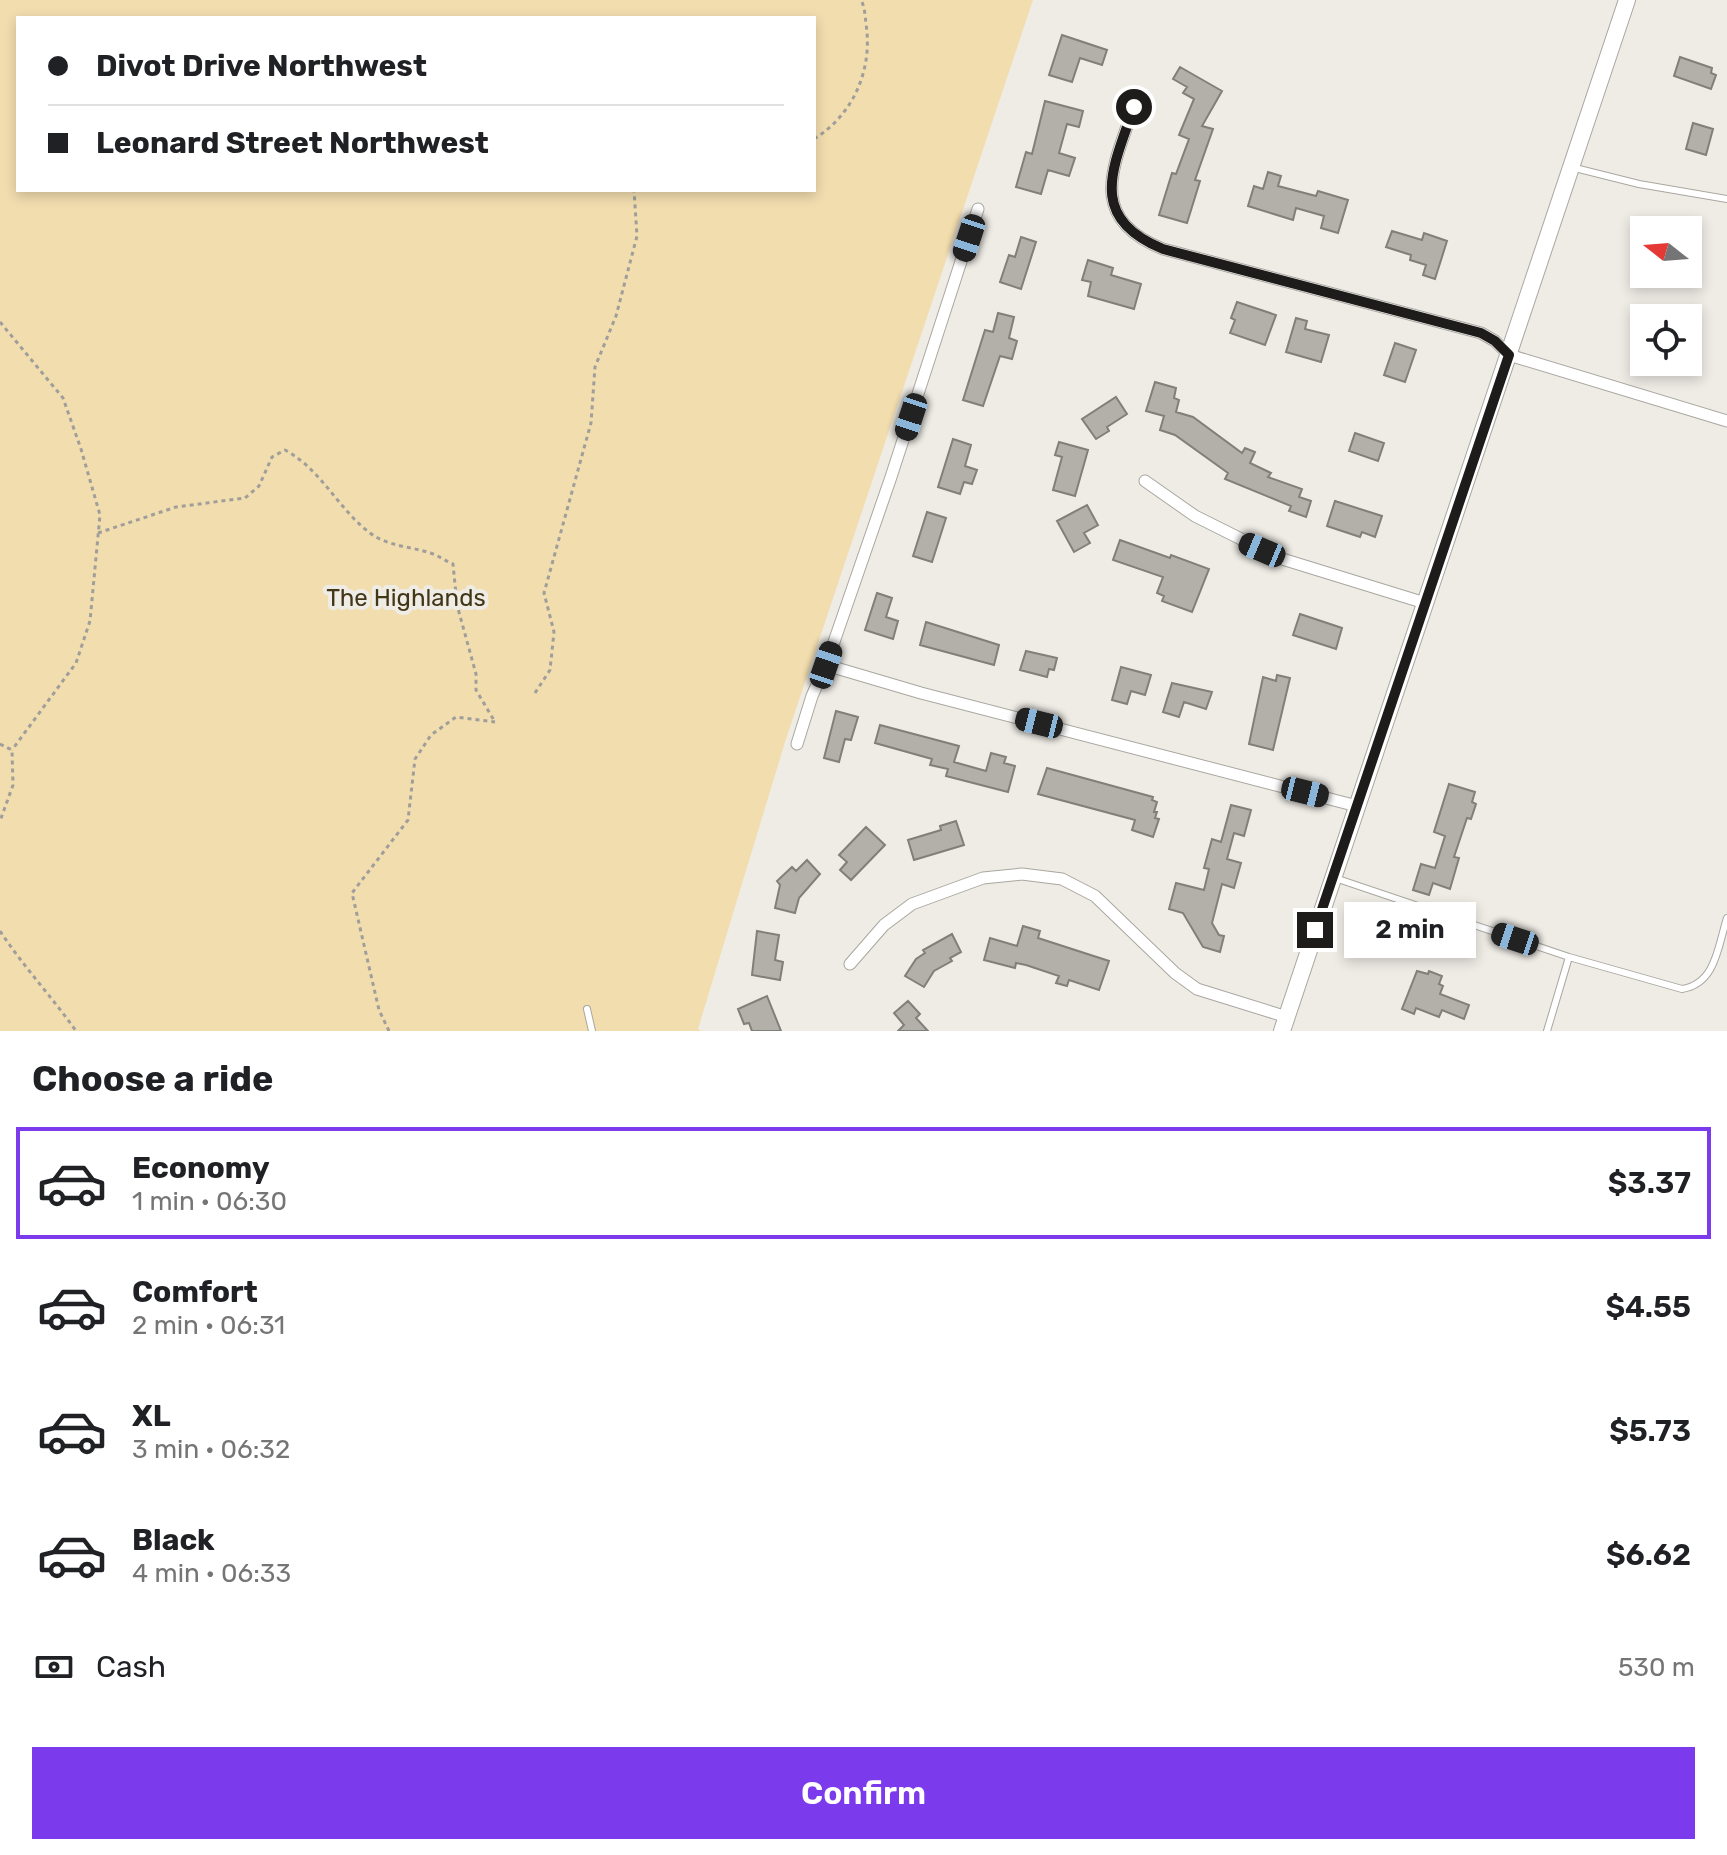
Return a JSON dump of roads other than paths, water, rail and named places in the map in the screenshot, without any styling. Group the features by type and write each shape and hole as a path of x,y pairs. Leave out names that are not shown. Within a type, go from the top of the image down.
{"main road":[{"path":"1284,1024 1627,0"}],"street":[{"path":"1134,107 1113,167 1110,192 1120,221 1141,240 1163,249 1481,333 1509,355 1727,421"},
{"path":"797,744 891,477 978,209"},
{"path":"1145,481 1195,516 1279,558 1425,603"},
{"path":"826,665 921,693 1357,806"},
{"path":"850,964 884,925 912,904 983,878 1022,874 1062,879 1095,896 1175,973 1197,989 1284,1024"}],"lane":[{"path":"1571,167 1639,184 1727,199"},
{"path":"1333,878 1569,957 1682,989 1696,987 1709,975 1727,918"},
{"path":"1547,1031 1569,957"},
{"path":"587,1009 592,1031"}],"park label":[{"name":"The Highlands","path":"406,598"}]}
